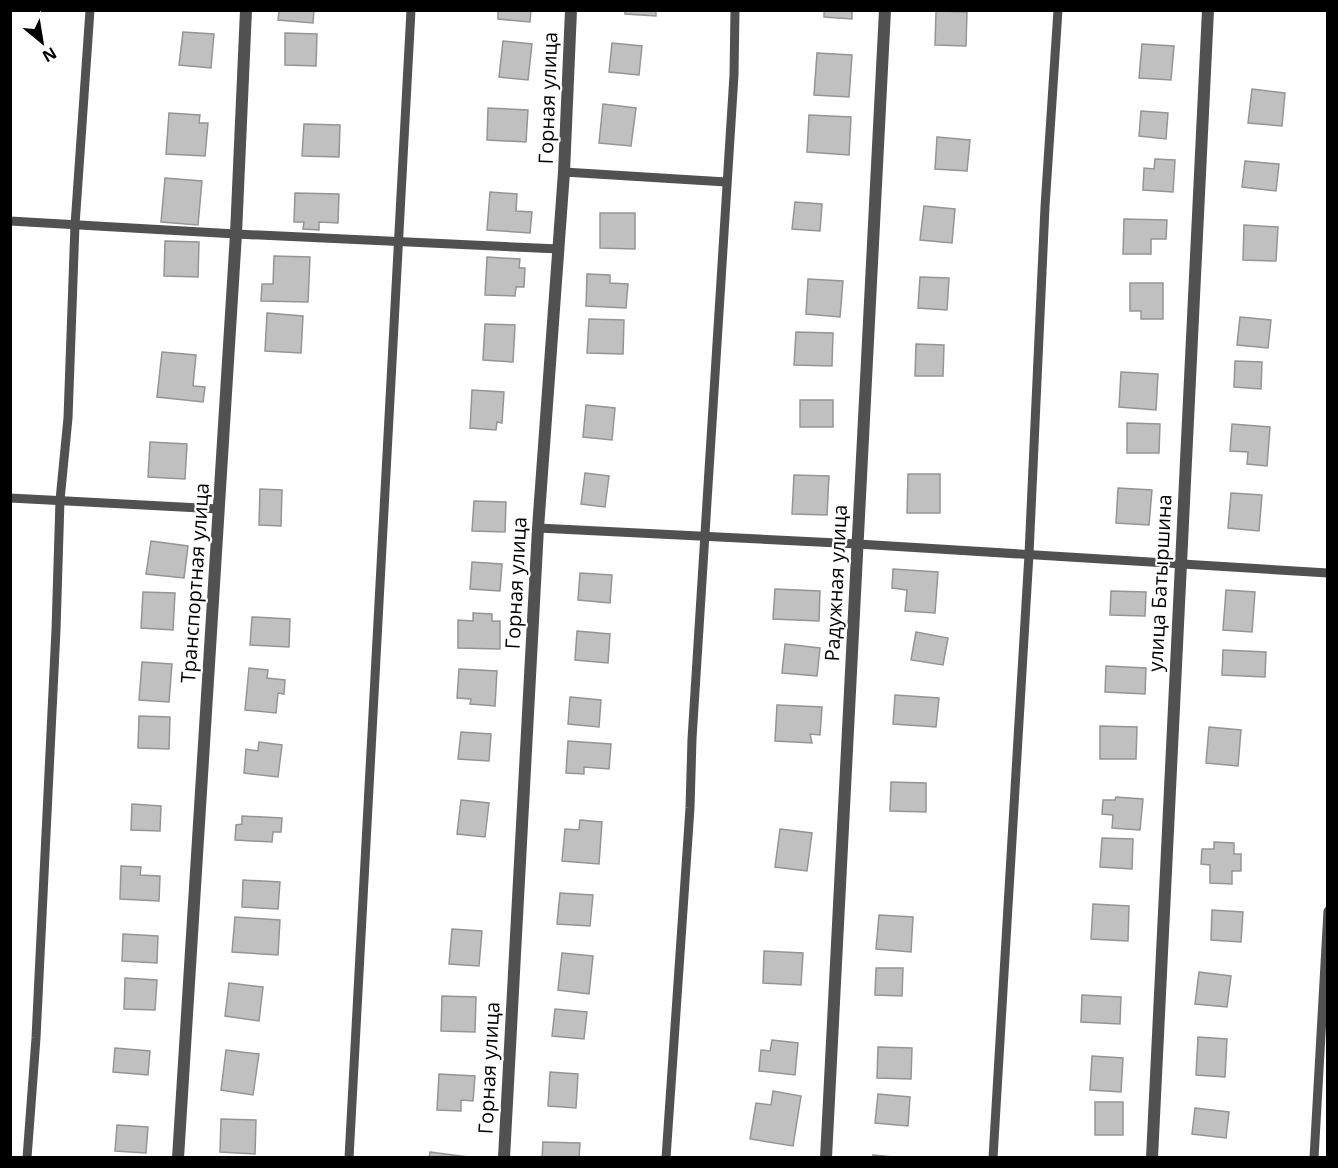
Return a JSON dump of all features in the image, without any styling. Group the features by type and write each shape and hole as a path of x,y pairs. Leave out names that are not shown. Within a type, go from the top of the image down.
{"street":[{"name":"Транспортная улица","path":"178,1158 236,234 246,10"},
{"name":"Горная улица","path":"504,1158 538,528 560,249 571,10"},
{"name":"Радужная улица","path":"826,1158 885,10"},
{"name":"улица Батыршина","path":"1152,1158 1208,10"}],"lane":[{"path":"27,1158 36,1038 60,500 68,418 75,225 90,10"},
{"path":"349,1158 411,10"},
{"path":"666,1158 690,808 692,739 734,75 735,10"},
{"path":"993,1158 1029,555 1045,207 1058,10"},
{"path":"564,172 726,182"},
{"path":"10,221 560,249"},
{"path":"10,498 219,509"},
{"path":"538,528 858,544 1328,573"},
{"path":"1314,1158 1328,911"}],"building":[{"path":"279,10 314,10 313,23 278,20"},
{"path":"498,10 531,10 530,22 498,19"},
{"path":"625,10 656,10 656,16 625,14"},
{"path":"824,10 852,10 852,19 824,17"},
{"path":"936,11 967,12 966,46 935,45"},
{"path":"183,32 214,34 211,68 179,65"},
{"path":"285,33 317,34 316,66 285,65"},
{"path":"503,41 532,44 528,80 499,77"},
{"path":"612,43 642,46 639,75 609,72"},
{"path":"1142,44 1174,46 1171,80 1139,78"},
{"path":"817,53 852,55 849,97 814,95"},
{"path":"1252,89 1285,93 1282,126 1248,123"},
{"path":"603,104 636,108 631,146 599,143"},
{"path":"488,108 528,110 526,142 487,140"},
{"path":"1141,111 1168,113 1166,139 1139,136"},
{"path":"169,113 200,115 199,123 208,123 205,156 166,154"},
{"path":"809,115 851,117 849,155 807,152"},
{"path":"304,124 340,125 339,157 302,156"},
{"path":"937,137 970,140 967,171 935,169"},
{"path":"1155,159 1175,160 1173,192 1143,190 1144,168 1154,169"},
{"path":"1245,161 1279,164 1276,191 1242,187"},
{"path":"165,178 202,181 198,225 161,222"},
{"path":"490,192 517,194 516,211 532,212 530,233 487,230"},
{"path":"295,193 339,194 338,223 319,222 319,230 303,229 304,222 294,222"},
{"path":"795,202 822,204 820,231 792,229"},
{"path":"924,206 955,209 952,243 920,240"},
{"path":"600,213 635,213 635,249 600,248"},
{"path":"1124,219 1167,220 1166,239 1151,239 1151,254 1123,254"},
{"path":"1244,225 1278,227 1276,261 1243,260"},
{"path":"165,241 199,242 198,277 164,276"},
{"path":"274,256 310,257 308,302 261,301 262,284 273,284"},
{"path":"487,257 520,259 519,268 525,268 524,287 516,287 515,296 485,295"},
{"path":"587,274 610,275 610,283 628,284 626,308 586,306"},
{"path":"920,277 949,278 947,310 918,308"},
{"path":"808,279 843,281 840,317 806,314"},
{"path":"1130,283 1163,283 1163,319 1141,319 1141,311 1130,311"},
{"path":"267,313 303,316 301,353 265,351"},
{"path":"1240,317 1271,320 1268,348 1237,345"},
{"path":"589,319 624,320 623,354 587,353"},
{"path":"485,324 515,325 513,362 483,360"},
{"path":"796,332 833,333 832,366 794,365"},
{"path":"916,344 944,345 943,376 915,376"},
{"path":"162,352 196,355 193,386 205,387 203,402 157,397"},
{"path":"1235,361 1262,362 1261,389 1234,387"},
{"path":"1121,372 1158,374 1156,410 1119,407"},
{"path":"472,390 504,392 502,423 497,422 496,430 470,428"},
{"path":"800,400 833,400 833,427 800,427"},
{"path":"586,405 615,408 612,440 583,437"},
{"path":"1127,423 1160,424 1159,453 1127,453"},
{"path":"1232,424 1270,427 1267,466 1247,464 1248,452 1230,451"},
{"path":"150,442 187,444 185,479 148,477"},
{"path":"585,473 609,476 605,507 581,504"},
{"path":"908,474 940,474 940,513 907,513"},
{"path":"794,475 829,476 827,515 792,514"},
{"path":"1118,488 1152,490 1149,525 1116,523"},
{"path":"260,489 282,490 281,526 259,525"},
{"path":"1231,493 1262,495 1259,531 1228,528"},
{"path":"474,501 506,502 505,532 472,531"},
{"path":"151,541 188,546 184,578 146,574"},
{"path":"472,562 502,564 500,591 470,589"},
{"path":"893,569 938,572 935,613 905,611 907,590 892,588"},
{"path":"580,573 612,575 610,603 578,600"},
{"path":"775,589 820,591 819,621 773,619"},
{"path":"1226,590 1255,592 1252,632 1223,630"},
{"path":"1111,591 1146,592 1145,616 1110,615"},
{"path":"143,592 175,593 173,630 141,628"},
{"path":"473,613 492,614 492,621 500,621 500,649 458,648 458,620 473,621"},
{"path":"252,617 290,619 289,647 250,645"},
{"path":"577,631 610,634 608,663 575,660"},
{"path":"916,632 948,638 943,665 911,660"},
{"path":"785,644 820,648 817,676 782,673"},
{"path":"1223,650 1266,652 1265,677 1222,675"},
{"path":"142,662 172,664 169,702 139,700"},
{"path":"1106,666 1146,668 1145,694 1105,692"},
{"path":"249,668 268,670 267,678 285,680 284,694 278,693 276,713 245,710"},
{"path":"459,669 497,671 495,706 470,704 471,699 457,698"},
{"path":"895,695 939,698 936,727 893,724"},
{"path":"570,697 601,700 599,727 568,724"},
{"path":"777,705 822,707 820,735 810,734 812,743 775,741"},
{"path":"139,716 170,717 169,749 138,748"},
{"path":"1100,726 1137,727 1136,759 1100,759"},
{"path":"1209,727 1241,730 1238,766 1206,763"},
{"path":"461,732 491,734 489,761 458,759"},
{"path":"568,741 611,744 609,769 584,767 584,774 566,773"},
{"path":"259,742 282,745 278,777 244,773 246,749 258,751"},
{"path":"891,782 926,783 926,812 890,811"},
{"path":"1116,797 1143,799 1140,830 1112,828 1113,815 1102,814 1103,800 1115,800"},
{"path":"461,800 489,803 485,837 457,834"},
{"path":"132,804 161,806 160,831 131,830"},
{"path":"242,816 282,818 281,832 273,832 272,842 235,840 236,825 242,824"},
{"path":"580,820 602,822 599,864 562,861 565,829 579,830"},
{"path":"780,829 812,833 807,871 775,867"},
{"path":"1102,838 1133,839 1132,869 1100,867"},
{"path":"1214,842 1234,843 1234,854 1241,854 1241,871 1232,871 1232,884 1210,883 1210,865 1201,864 1202,849 1214,849"},
{"path":"121,866 141,867 140,875 160,876 159,901 120,899"},
{"path":"243,880 280,882 278,909 242,907"},
{"path":"560,893 593,895 590,926 557,924"},
{"path":"1093,904 1129,906 1128,941 1091,939"},
{"path":"1212,910 1243,912 1241,942 1211,940"},
{"path":"879,915 913,917 911,952 876,949"},
{"path":"235,917 280,920 278,955 232,952"},
{"path":"452,929 482,931 479,966 449,964"},
{"path":"123,934 158,936 157,963 122,961"},
{"path":"764,951 803,953 801,985 763,983"},
{"path":"562,953 593,956 589,994 558,990"},
{"path":"876,968 903,968 902,996 875,995"},
{"path":"1199,972 1231,976 1227,1007 1195,1004"},
{"path":"125,978 157,980 155,1010 124,1009"},
{"path":"229,983 263,987 259,1021 225,1016"},
{"path":"1082,995 1121,997 1120,1024 1081,1022"},
{"path":"442,996 476,997 475,1032 441,1031"},
{"path":"555,1009 587,1012 584,1039 552,1036"},
{"path":"1198,1037 1227,1039 1225,1077 1196,1075"},
{"path":"772,1040 798,1043 795,1075 759,1071 761,1050 770,1051"},
{"path":"878,1047 912,1048 911,1079 877,1078"},
{"path":"115,1048 150,1051 148,1075 113,1072"},
{"path":"226,1050 259,1054 253,1095 221,1090"},
{"path":"1092,1056 1123,1058 1121,1092 1090,1090"},
{"path":"550,1072 578,1074 576,1108 548,1106"},
{"path":"439,1074 475,1076 473,1101 461,1100 461,1111 437,1110"},
{"path":"773,1091 801,1096 793,1146 750,1139 756,1103 771,1105"},
{"path":"878,1094 910,1097 908,1126 875,1123"},
{"path":"1095,1102 1123,1102 1123,1135 1095,1135"},
{"path":"1195,1108 1229,1112 1226,1138 1192,1134"},
{"path":"221,1119 256,1120 255,1154 220,1152"},
{"path":"117,1125 148,1127 146,1153 115,1151"},
{"path":"543,1142 580,1143 579,1158 542,1158"},
{"path":"430,1152 468,1157 468,1158 429,1158"},
{"path":"873,1155 904,1158 872,1158"}]}
